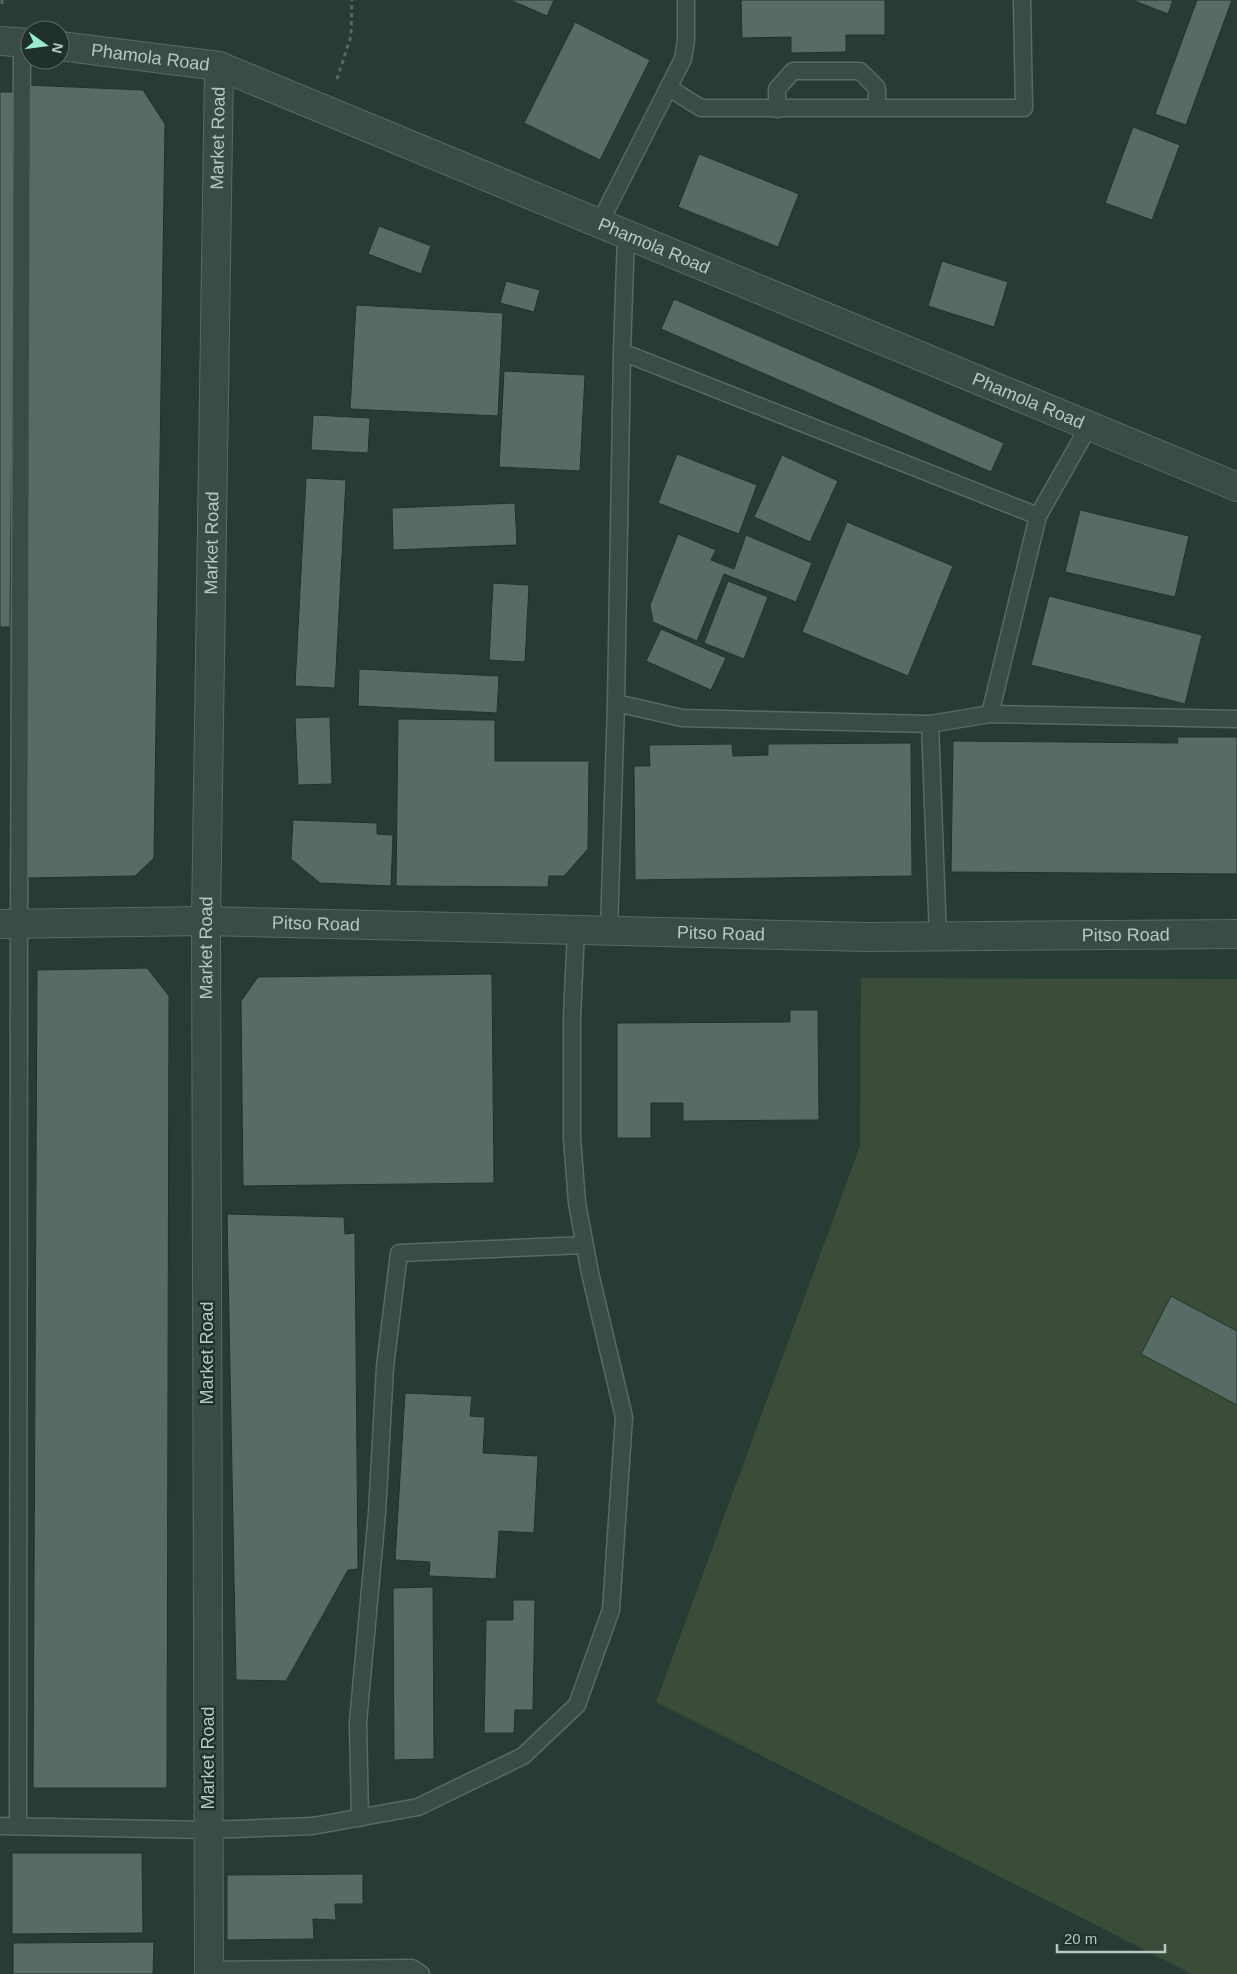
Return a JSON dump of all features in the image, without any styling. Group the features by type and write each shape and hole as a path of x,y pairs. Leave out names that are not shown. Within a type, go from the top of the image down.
{"street":[{"name":"Phamola Road","path":"70,47 219,66 1237,487"},
{"name":"Market Road","path":"209,1972 206,921 219,66"},
{"name":"Pitso Road","path":"9,923 206,921 868,937 1237,934"}],"lane":[{"path":"599,224 683,59 686,40 686,0"},
{"path":"668,88 701,108 1024,108 1022,0"},
{"path":"17,42 9,923 18,1826"},
{"path":"777,109 777,89 793,71 860,71 877,88 878,107"},
{"path":"609,930 626,235"},
{"path":"622,352 1038,516"},
{"path":"990,714 1038,516 1089,426"},
{"path":"616,703 682,718 930,724 990,714 1237,720"},
{"path":"930,724 938,937"},
{"path":"208,1830 313,1826 418,1806 523,1756 577,1705 611,1610 624,1417 590,1273 577,1203 572,1138 572,1017 576,930"},
{"path":"360,1818 358,1722 377,1513 385,1367 399,1253 585,1245"},
{"name":"Market Road","path":"0,1826 208,1830"},
{"path":"209,1972 416,1971"}],"path":[{"path":"326,110 351,36 352,0"}],"green space":[{"path":"861,978 1237,979 1237,1974 1192,1974 656,1702 860,1146"}],"building":[{"path":"510,0 554,0 547,16"},
{"path":"741,0 885,0 885,35 846,35 846,52 791,53 791,37 742,38"},
{"path":"1132,0 1173,0 1168,14"},
{"path":"1197,0 1232,0 1186,125 1155,114"},
{"path":"575,22 650,60 600,160 524,123"},
{"path":"25,85 143,90 165,124 154,858 135,876 26,878"},
{"path":"0,92 15,92 10,627 0,627"},
{"path":"1133,127 1180,145 1152,220 1105,203"},
{"path":"699,154 799,194 778,247 678,207"},
{"path":"379,226 431,246 421,274 368,254"},
{"path":"942,261 1008,282 994,327 928,306"},
{"path":"506,281 540,290 534,312 500,303"},
{"path":"674,299 1004,443 991,472 661,329"},
{"path":"356,305 503,313 498,416 350,409"},
{"path":"504,371 585,375 580,471 499,467"},
{"path":"313,415 370,418 368,453 311,450"},
{"path":"677,454 757,485 739,534 658,503"},
{"path":"782,455 838,481 810,542 754,517"},
{"path":"306,478 346,480 335,688 295,686"},
{"path":"515,503 517,545 393,550 392,508"},
{"path":"1080,510 1189,536 1175,597 1065,572"},
{"path":"847,522 953,566 908,676 802,632"},
{"path":"678,534 716,550 711,560 734,569 746,535 812,563 796,602 724,574 697,641 653,622 650,605"},
{"path":"728,581 768,597 744,659 704,643"},
{"path":"493,583 529,585 525,662 489,660"},
{"path":"1049,596 1202,635 1185,704 1031,665"},
{"path":"661,629 726,658 711,690 646,661"},
{"path":"359,669 499,676 497,713 358,706"},
{"path":"330,717 332,784 298,785 295,718"},
{"path":"398,719 495,720 495,761 589,761 588,849 564,876 549,876 548,887 396,886"},
{"path":"1177,737 1237,737 1237,874 951,872 953,741 1178,743"},
{"path":"911,743 912,876 635,880 634,766 650,766 649,745 732,744 733,756 768,755 768,744"},
{"path":"293,820 377,823 377,834 393,835 391,886 320,883 291,859"},
{"path":"147,968 169,996 167,1788 33,1788 37,970"},
{"path":"492,974 494,1183 243,1186 241,1001 258,977"},
{"path":"790,1010 818,1010 819,1120 683,1121 683,1103 651,1103 651,1138 617,1138 617,1023 790,1022"},
{"path":"227,1214 344,1217 345,1234 355,1233 358,1569 348,1570 286,1681 236,1680"},
{"path":"1171,1296 1237,1331 1237,1405 1141,1354"},
{"path":"405,1393 472,1396 470,1416 485,1417 483,1453 538,1456 534,1533 499,1531 496,1579 429,1576 430,1562 395,1560"},
{"path":"433,1587 434,1759 394,1760 393,1588"},
{"path":"513,1600 535,1600 533,1710 515,1710 514,1733 484,1733 486,1620 513,1620"},
{"path":"12,1853 142,1853 143,1933 12,1934"},
{"path":"363,1874 363,1904 335,1904 336,1920 313,1919 314,1939 227,1940 227,1875"},
{"path":"154,1942 153,1974 13,1974 13,1943"}]}
